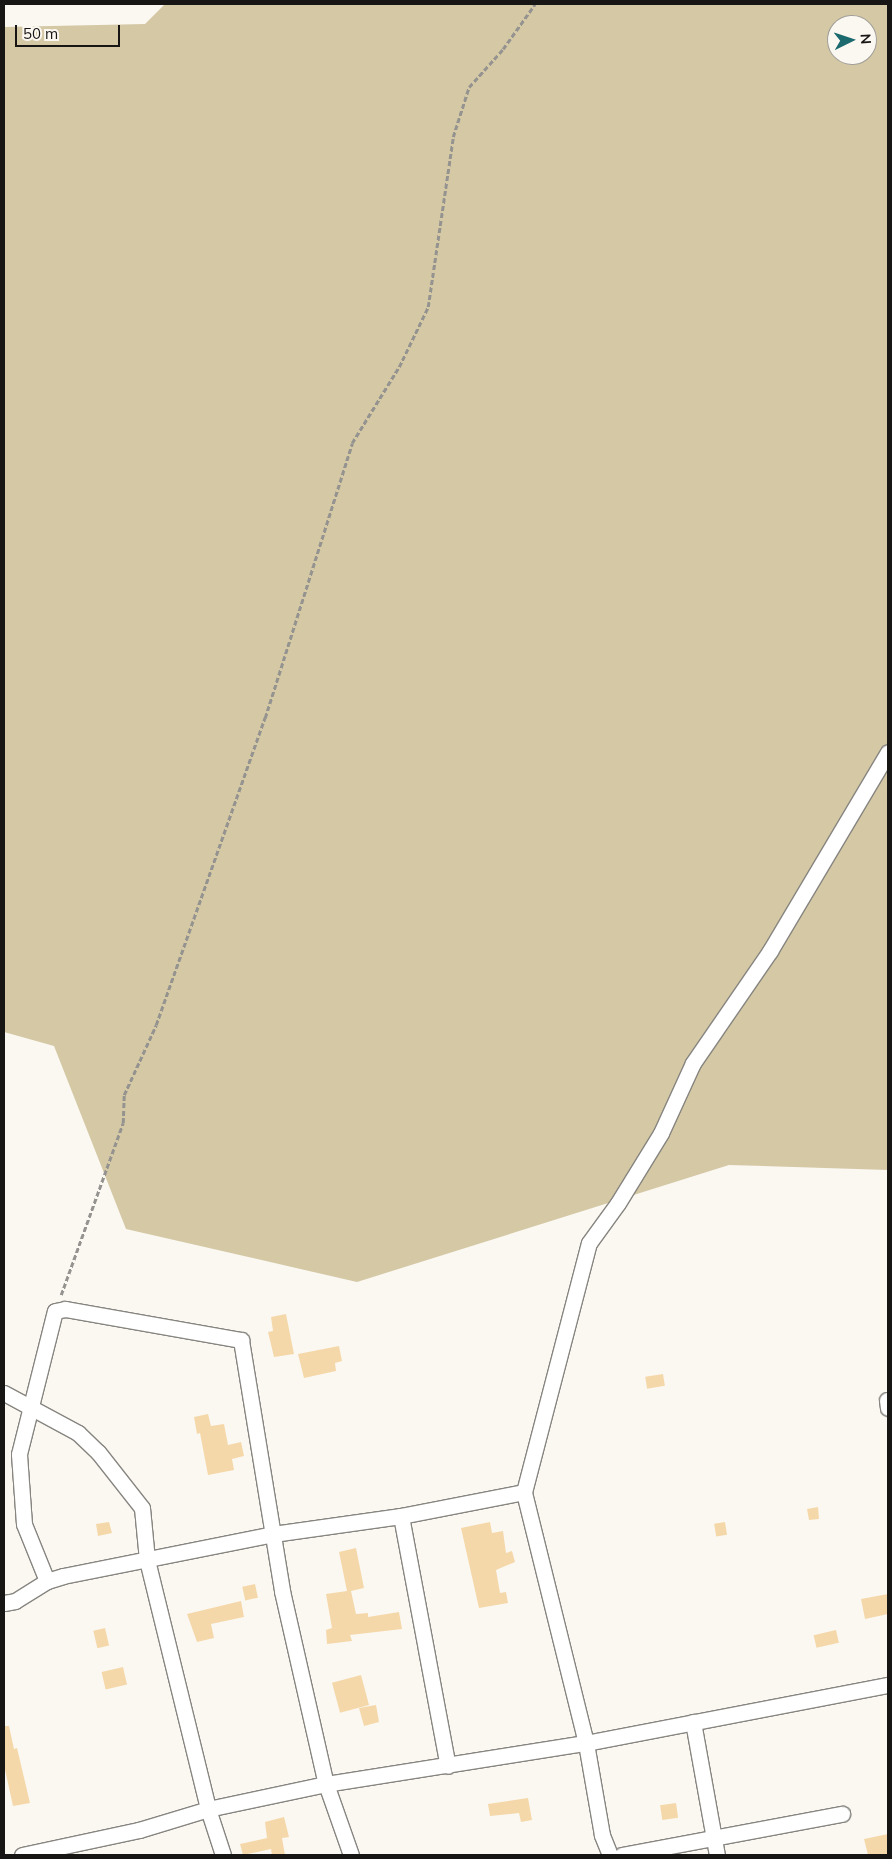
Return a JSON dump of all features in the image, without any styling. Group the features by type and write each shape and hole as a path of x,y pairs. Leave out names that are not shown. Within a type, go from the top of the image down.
{"street":[{"path":"610,1855 602,1835 586,1743 524,1492 589,1242 618,1203 661,1133 693,1063 770,951 888,752"},
{"path":"47,1581 24,1524 20,1502 19,1454 55,1311 74,1310 241,1340 282,1591 326,1784 352,1855"},
{"path":"4,1393 78,1433 98,1452 142,1508 147,1560 208,1809 223,1855"},
{"path":"4,1603 15,1601 47,1581 273,1534 401,1516 524,1492"},
{"path":"401,1516 448,1766"},
{"path":"22,1855 139,1830 208,1809 326,1784 586,1743 888,1685"},
{"path":"694,1722 717,1855"},
{"path":"622,1855 842,1814"}],"path":[{"path":"55,1311 123,1124 124,1095 156,1024 265,718 352,443 399,367 428,306 453,137 469,87 503,49 535,4"}],"shaded area":[{"path":"165,4 888,4 888,1170 729,1165 357,1282 126,1229 54,1046 4,1032 4,27 145,24"}],"building":[{"path":"286,1314 294,1354 274,1357 268,1332 273,1331 271,1317"},
{"path":"339,1346 342,1361 335,1363 336,1371 304,1378 298,1354"},
{"path":"663,1374 665,1386 647,1389 645,1377"},
{"path":"208,1414 211,1426 224,1424 228,1445 241,1442 244,1456 232,1459 234,1470 208,1475 200,1433 197,1434 194,1417"},
{"path":"818,1507 819,1519 809,1520 807,1509"},
{"path":"109,1522 112,1533 98,1536 96,1524"},
{"path":"490,1522 492,1533 503,1531 506,1553 512,1551 515,1562 496,1570 500,1593 506,1592 508,1603 479,1608 461,1528"},
{"path":"725,1522 727,1535 716,1537 714,1524"},
{"path":"356,1548 364,1588 351,1591 356,1614 368,1613 368,1617 399,1612 402,1629 350,1635 352,1641 327,1644 326,1630 332,1628 326,1594 347,1591 339,1552"},
{"path":"255,1584 258,1598 245,1600 242,1587"},
{"path":"888,1594 888,1614 865,1619 861,1599"},
{"path":"241,1601 244,1617 211,1624 214,1638 197,1642 187,1614"},
{"path":"105,1628 109,1646 97,1648 93,1631"},
{"path":"836,1630 839,1643 817,1648 814,1635"},
{"path":"123,1667 127,1685 106,1689 102,1672"},
{"path":"361,1675 369,1705 340,1713 332,1683"},
{"path":"376,1705 379,1722 364,1726 359,1708"},
{"path":"4,1726 9,1726 14,1749 17,1748 30,1803 13,1806 4,1765"},
{"path":"528,1798 532,1820 521,1822 519,1813 490,1816 488,1804"},
{"path":"676,1803 678,1818 662,1820 660,1805"},
{"path":"284,1817 289,1837 282,1838 285,1855 272,1855 271,1849 243,1855 240,1844 267,1838 265,1822"},
{"path":"888,1834 888,1855 868,1855 864,1839"}]}
